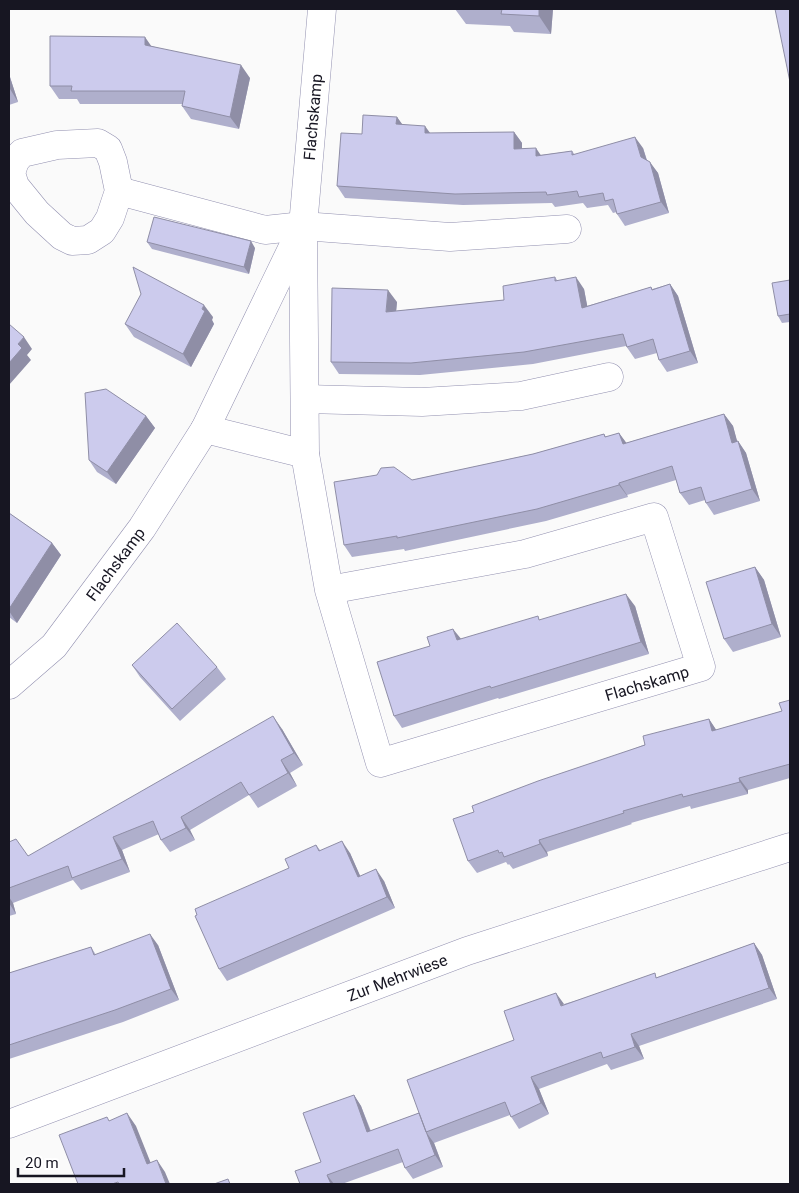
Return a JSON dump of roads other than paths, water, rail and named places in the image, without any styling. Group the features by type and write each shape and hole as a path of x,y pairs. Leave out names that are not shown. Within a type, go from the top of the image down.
{"street":[{"name":"Flachskamp","path":"322,9 303,226 305,454 329,590 380,763 701,666 654,517 525,554 329,590"},
{"path":"118,191 265,230 303,226 450,236 567,229"},
{"name":"Flachskamp","path":"9,685 54,646 142,528 205,429 303,226"},
{"path":"305,399 422,402 511,397 609,377"},
{"path":"205,429 305,454"},
{"name":"Zur Mehrwiese","path":"9,1124 467,951 790,847"}]}
